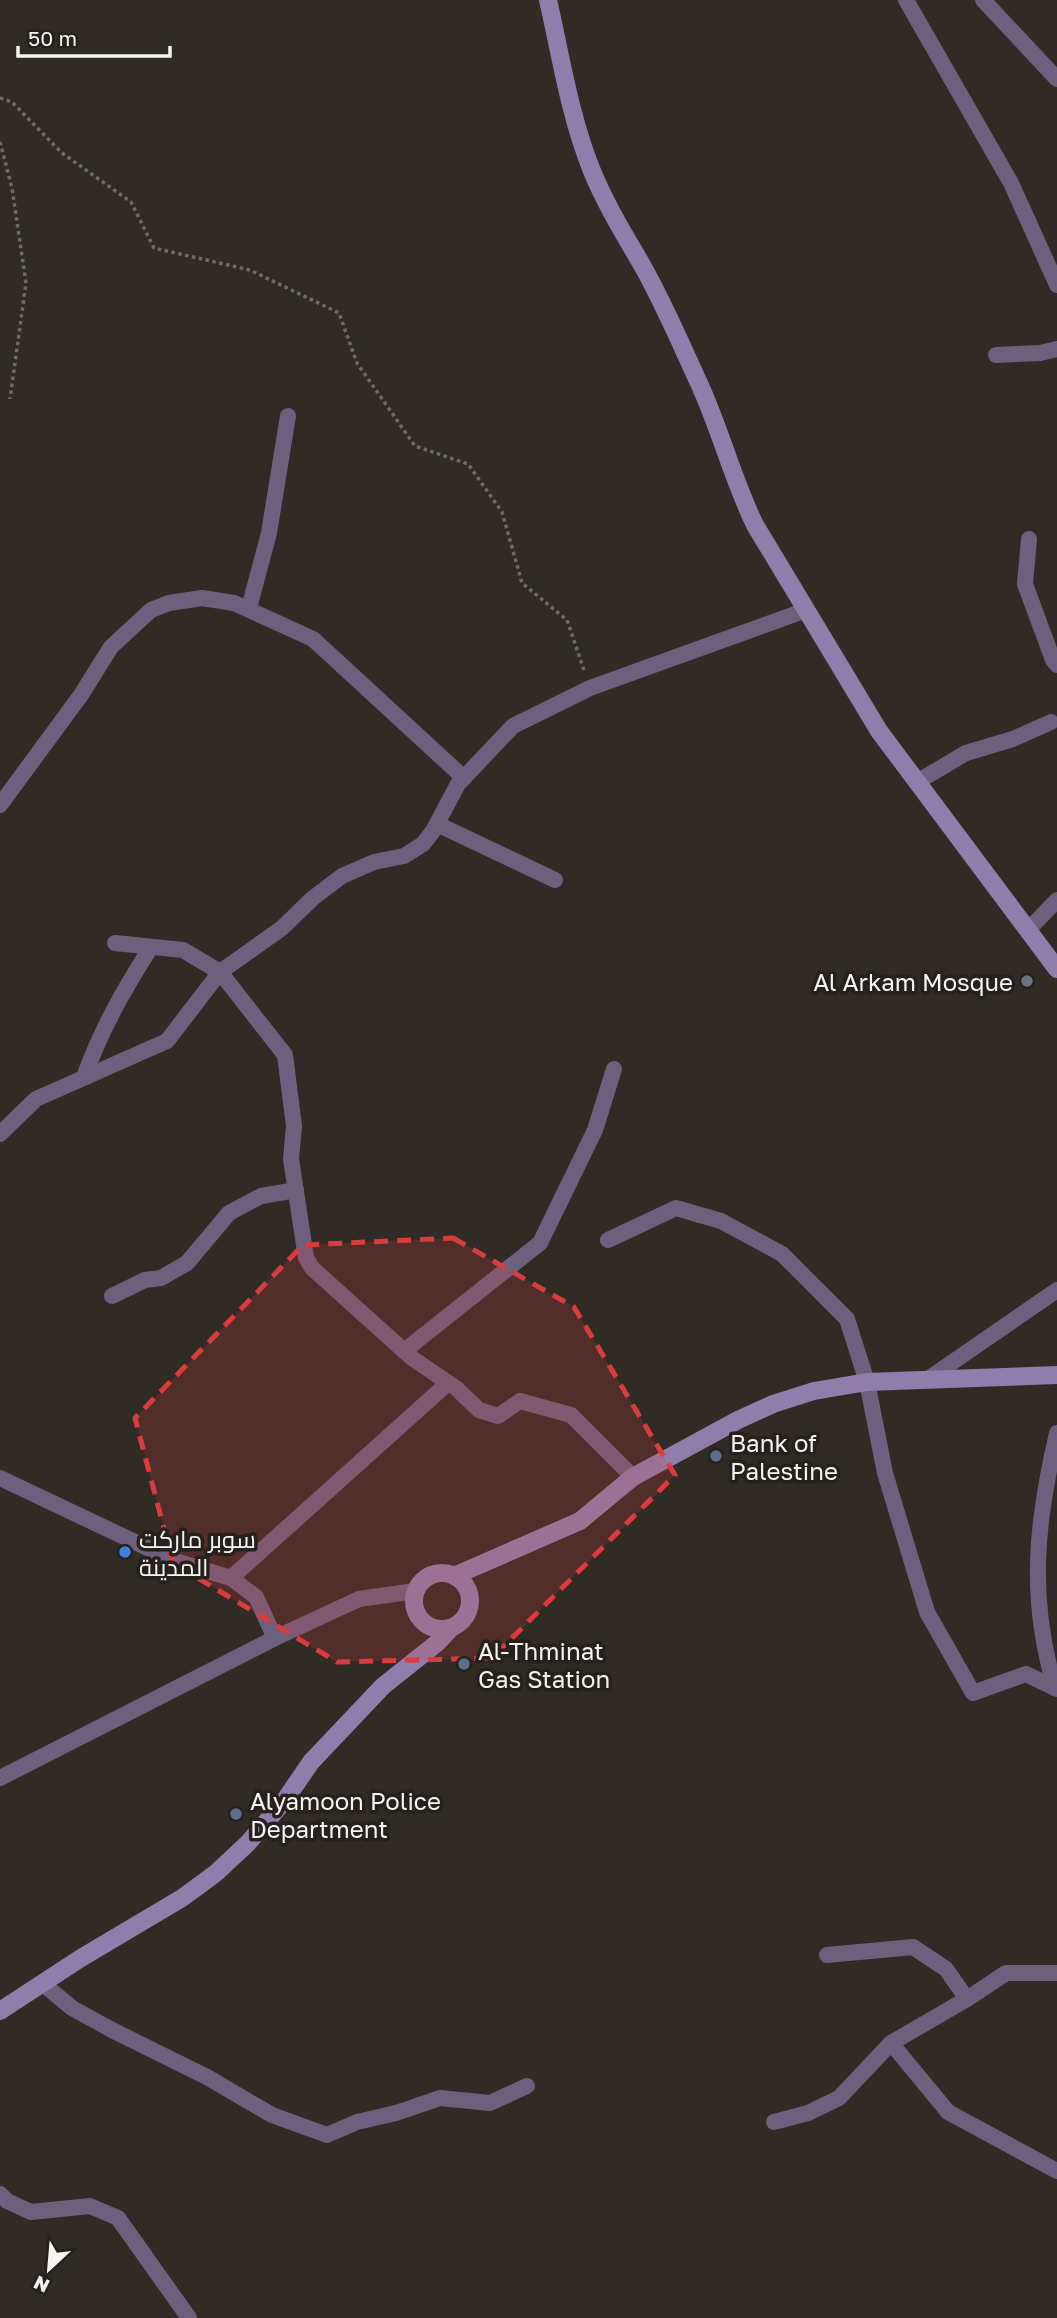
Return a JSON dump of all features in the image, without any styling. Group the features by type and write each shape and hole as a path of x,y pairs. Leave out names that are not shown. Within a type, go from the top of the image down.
{"street":[{"path":"548,0 577,122 597,182 617,225 642,265 700,385 738,489 755,525 879,732 1057,969"},
{"path":"906,0 1011,183 1057,285"},
{"path":"983,0 1057,79"},
{"path":"996,355 1040,353 1057,349"},
{"path":"249,608 269,533 288,416"},
{"path":"1029,539 1025,583 1057,665"},
{"path":"0,805 53,735 111,647 150,610 177,601 202,598 218,599 249,608 313,639 464,778"},
{"path":"0,1134 36,1100 167,1041 220,972 282,928 313,898 342,876 358,868 404,856 423,844 458,784 513,726 590,688 806,610"},
{"path":"917,782 966,753 1013,739 1051,722"},
{"path":"437,824 555,880"},
{"path":"1028,930 1057,900"},
{"path":"115,943 183,950 220,972 285,1055 294,1126 291,1159 306,1258 312,1268 404,1351 479,1410 498,1416 520,1401 571,1415 633,1477"},
{"path":"84,1077 100,1033 150,947"},
{"path":"404,1351 540,1243 595,1129 614,1069"},
{"path":"111,1296 145,1280 161,1278 187,1263 229,1213 261,1196 296,1190"},
{"path":"608,1240 676,1208 721,1221 782,1254 847,1319 867,1382 885,1473 927,1612 973,1693 1026,1674 1056,1688"},
{"path":"928,1380 1057,1290"},
{"path":"452,1628 433,1628 418,1617 414,1609 415,1591 427,1577 436,1574 454,1576 580,1521 633,1477 702,1438 773,1404 814,1391 867,1382 1057,1374"},
{"path":"232,1578 448,1383"},
{"path":"1056,1688 1043,1640 1037,1551 1044,1491 1057,1433"},
{"path":"0,1478 175,1561 232,1578 256,1597 275,1637"},
{"path":"0,2011 182,1898 225,1866 270,1818 311,1762 383,1686 466,1616 470,1598 462,1582 454,1576"},
{"path":"0,1778 275,1637 359,1599 415,1591"},
{"path":"827,1955 913,1947 946,1969 967,1999"},
{"path":"774,2122 807,2113 839,2098 891,2043 1006,1973 1057,1973"},
{"path":"42,1983 72,2008 112,2030 207,2077 272,2115 327,2135 356,2122 396,2113 440,2098 490,2104 527,2086"},
{"path":"891,2043 948,2112 1057,2171"},
{"path":"0,2194 7,2201 32,2212 90,2206 118,2218 189,2318"}],"path":[{"path":"0,98 12,102 62,153 131,202 155,248 250,270 339,313 357,363 415,446 468,464 502,512 522,583 567,620 590,688"},
{"path":"0,142 12,188 26,283 10,399"}],"highlighted area":[{"path":"453,1238 574,1307 675,1475 492,1658 337,1662 173,1563 135,1418 303,1245"}],"place":[{"name":"Al Arkam Mosque","path":"1027,981"},
{"name":"Bank of Palestine","path":"716,1456"},
{"name":"سوبر ماركت المدينة","path":"125,1552"},
{"name":"Al-Thminat Gas Station","path":"464,1664"},
{"name":"Alyamoon Police Department","path":"236,1814"}]}
